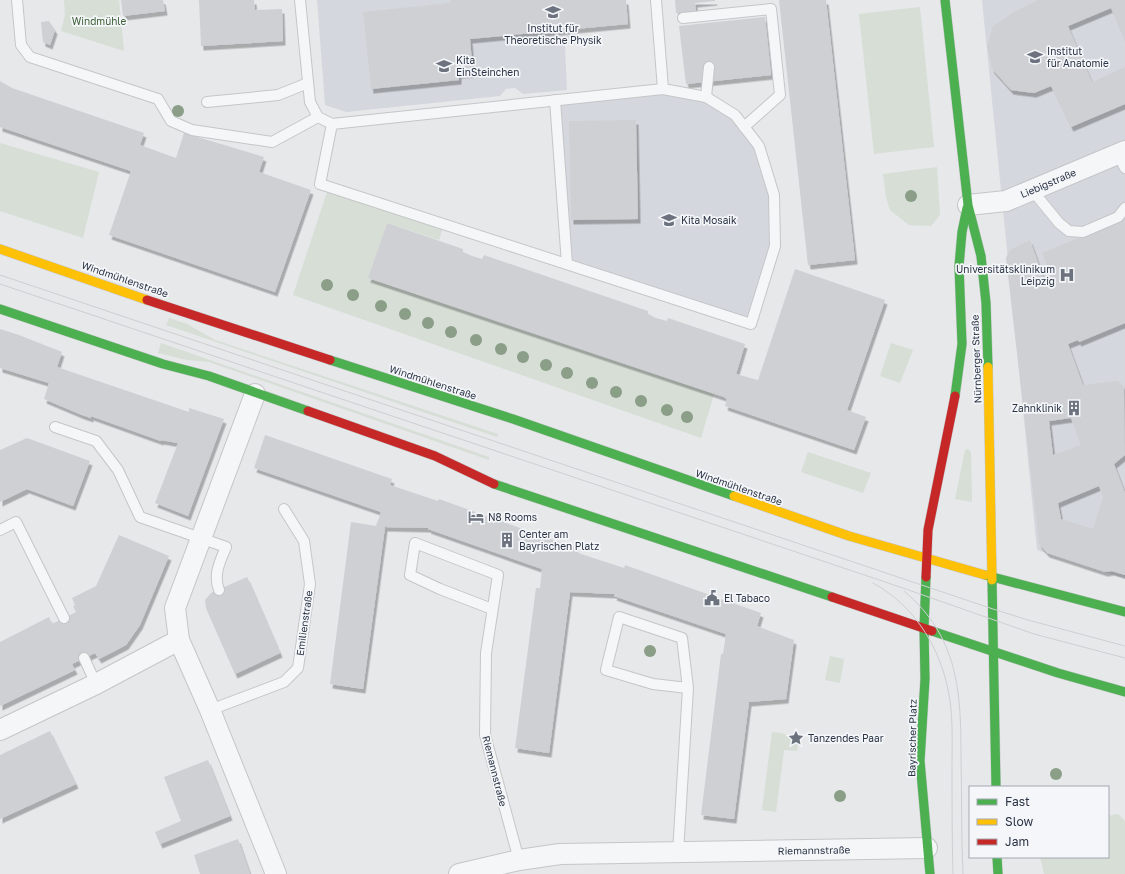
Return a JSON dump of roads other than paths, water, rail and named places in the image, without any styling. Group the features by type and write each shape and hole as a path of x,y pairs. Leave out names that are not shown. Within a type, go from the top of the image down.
{"main road":[{"name":"Nürnberger Straße","path":"946,0 968,205 981,256 986,303 992,577"},
{"name":"Nürnberger Straße","path":"934,502 952,416 962,344 959,266 962,232 968,205"},
{"name":"Windmühlenstraße","path":"0,249 231,328 513,420 857,539 927,559"},
{"path":"0,309 163,364 209,376 255,394 434,456 490,482 994,652 1125,692"},
{"name":"Bayrischer Platz","path":"930,874 920,762 925,679 924,628 928,530 934,502"},
{"path":"927,559 1125,612"},
{"path":"992,577 996,786"},
{"path":"997,858 998,874"}],"street":[{"name":"Liebigstraße","path":"968,205 1006,201 1032,190 1123,158"},
{"path":"255,394 175,608 178,640 210,710 276,874"},
{"path":"0,730 96,684 178,640"},
{"name":"Riemannstraße","path":"469,873 520,860 560,854 927,848"}],"lane":[{"path":"17,0 21,45 30,57 158,99 171,121 192,130 272,142 318,117"},
{"path":"300,0 310,102 318,117 332,124 663,89 706,97 735,115 759,146 774,195 775,246 751,324 320,184 332,124"},
{"path":"656,0 663,89"},
{"path":"683,18 771,9 780,94 744,127"},
{"path":"706,97 709,67"},
{"path":"207,102 278,95 308,84"},
{"path":"555,100 567,264"},
{"path":"1032,190 1059,223 1069,232 1083,232 1118,217 1125,208"},
{"path":"55,427 96,441 118,470 140,517 226,547 218,569 216,582 219,590"},
{"name":"Emilienstraße","path":"210,710 284,682 298,668 310,584 304,541 284,509"},
{"path":"0,530 16,522 64,618"},
{"name":"Riemannstraße","path":"492,609 440,589 410,574 416,543 498,575 486,653 485,735 520,860"},
{"path":"678,853 688,688 682,638 619,617 606,670 653,684 688,688"},
{"path":"84,658 96,684"}],"tram line":[{"path":"0,275 993,609 1125,646"},
{"path":"0,284 900,587 1034,634 1125,658"},
{"path":"873,583 889,593 915,618 934,648 946,683 950,701 952,726 953,874"},
{"path":"904,591 922,609 936,627 946,647 953,668 960,711 963,874"}],"place":[{"name":"Institut für Theoretische Physik","path":"553,12"},
{"name":"Institut für Anatomie","path":"1035,57"},
{"name":"Kita EinSteinchen","path":"444,66"},
{"name":"Kita Mosaik","path":"669,220"},
{"name":"Universitätsklinikum Leipzig","path":"1067,275"},
{"name":"Zahnklinik","path":"1074,408"},
{"name":"N8 Rooms","path":"476,517"},
{"name":"Center am Bayrischen Platz","path":"507,540"},
{"name":"El Tabaco","path":"712,598"},
{"name":"Tanzendes Paar","path":"796,738"}],"park label":[{"name":"Windmühle","path":"99,21"}]}
